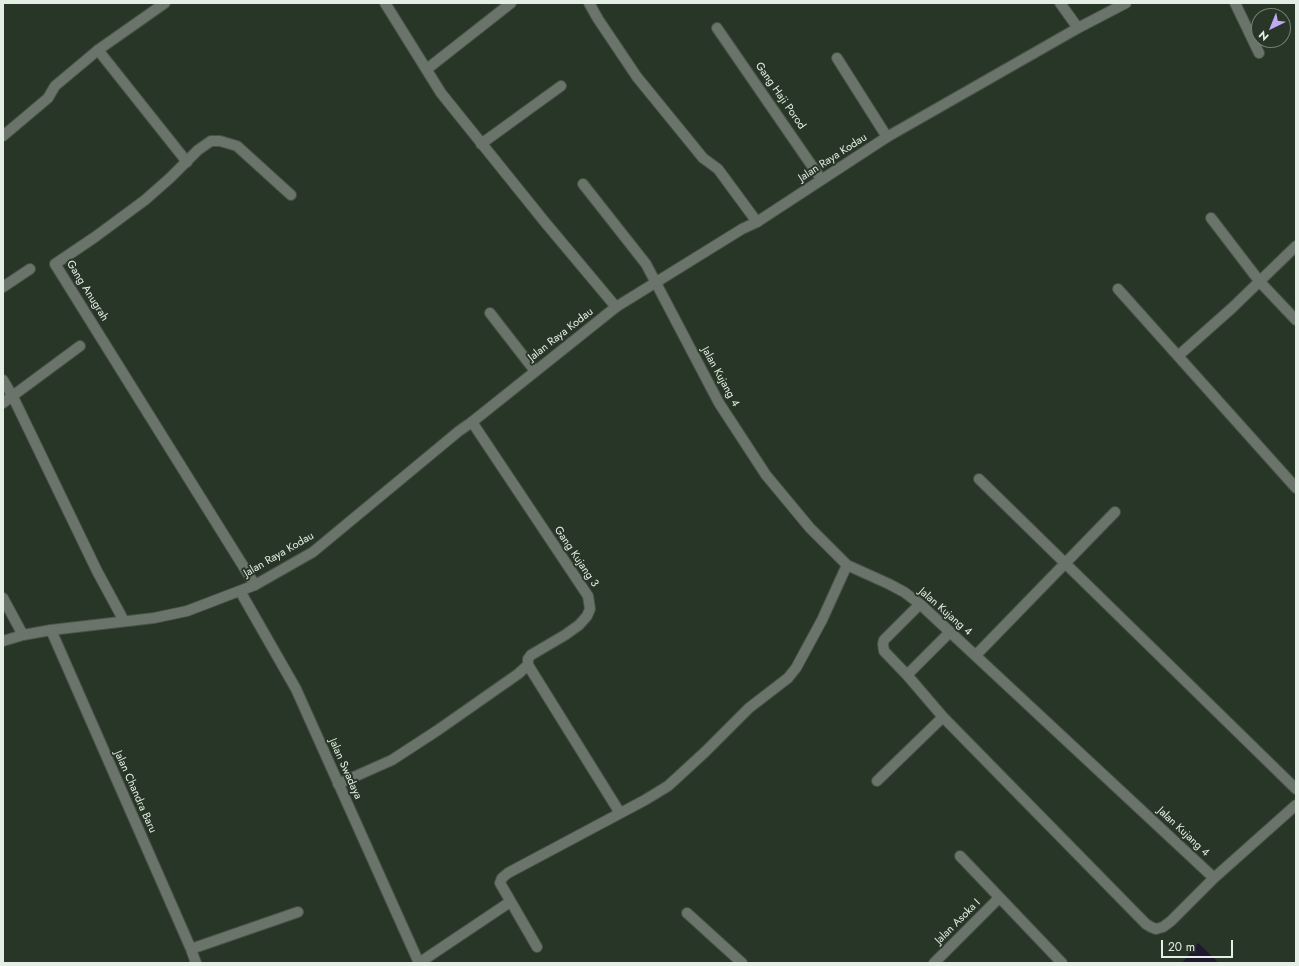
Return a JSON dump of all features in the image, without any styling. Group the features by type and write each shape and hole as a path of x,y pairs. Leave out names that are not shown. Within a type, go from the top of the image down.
{"street":[{"path":"3,136 48,98 55,86 98,50 165,3"},
{"path":"385,3 441,93 481,144 616,307"},
{"path":"427,69 511,3"},
{"path":"589,3 637,77 703,158 718,169 757,222"},
{"path":"1060,3 1078,28"},
{"name":"Jalan Raya Kodau","path":"3,641 23,635 51,630 154,618 187,611 254,585 313,552 459,431 616,307 742,229 757,222 887,137 1078,28 1126,3"},
{"path":"1235,3 1259,53"},
{"name":"Gang Haji Porod","path":"717,28 822,179"},
{"path":"98,50 187,162"},
{"path":"837,58 887,137"},
{"path":"481,144 561,86"},
{"name":"Gang Anugrah","path":"254,585 55,264 145,200 198,150 211,141 220,141 237,146 291,195"},
{"name":"Jalan Kujang 4","path":"583,184 646,264 657,282 719,403 766,475 810,528 847,565 904,592 920,604 1214,878"},
{"path":"1211,218 1260,282 1296,320"},
{"path":"1178,356 1260,282 1296,246"},
{"path":"3,287 30,269"},
{"path":"1118,289 1296,488"},
{"path":"490,313 535,371"},
{"path":"3,403 80,346"},
{"path":"3,380 13,397 97,571 124,621"},
{"name":"Gang Kujang 3","path":"338,784 392,760 518,674 528,665 528,659 531,655 579,625 587,616 590,609 588,596 472,422"},
{"path":"979,479 1296,789"},
{"path":"976,655 1115,512"},
{"path":"537,948 500,883 502,878 508,873 645,800 668,786 749,708 788,678 796,668 818,627 847,565"},
{"name":"Jalan Swadaya","path":"240,591 296,689 419,963"},
{"path":"3,598 23,635"},
{"path":"920,604 884,640 884,651 943,717 1151,927 1156,929 1167,924 1214,878 1296,805"},
{"name":"Jalan Chandra Baru","path":"51,630 196,963"},
{"path":"907,675 950,632"},
{"path":"528,665 620,813"},
{"path":"877,781 943,717"},
{"path":"960,856 1062,963"},
{"name":"Jalan Asoka I","path":"934,963 999,898"},
{"path":"419,963 510,902"},
{"path":"191,949 298,912"},
{"path":"687,913 742,963"}],"shaded area":[{"path":"1198,943 1215,959 1218,963 1182,963"}]}
